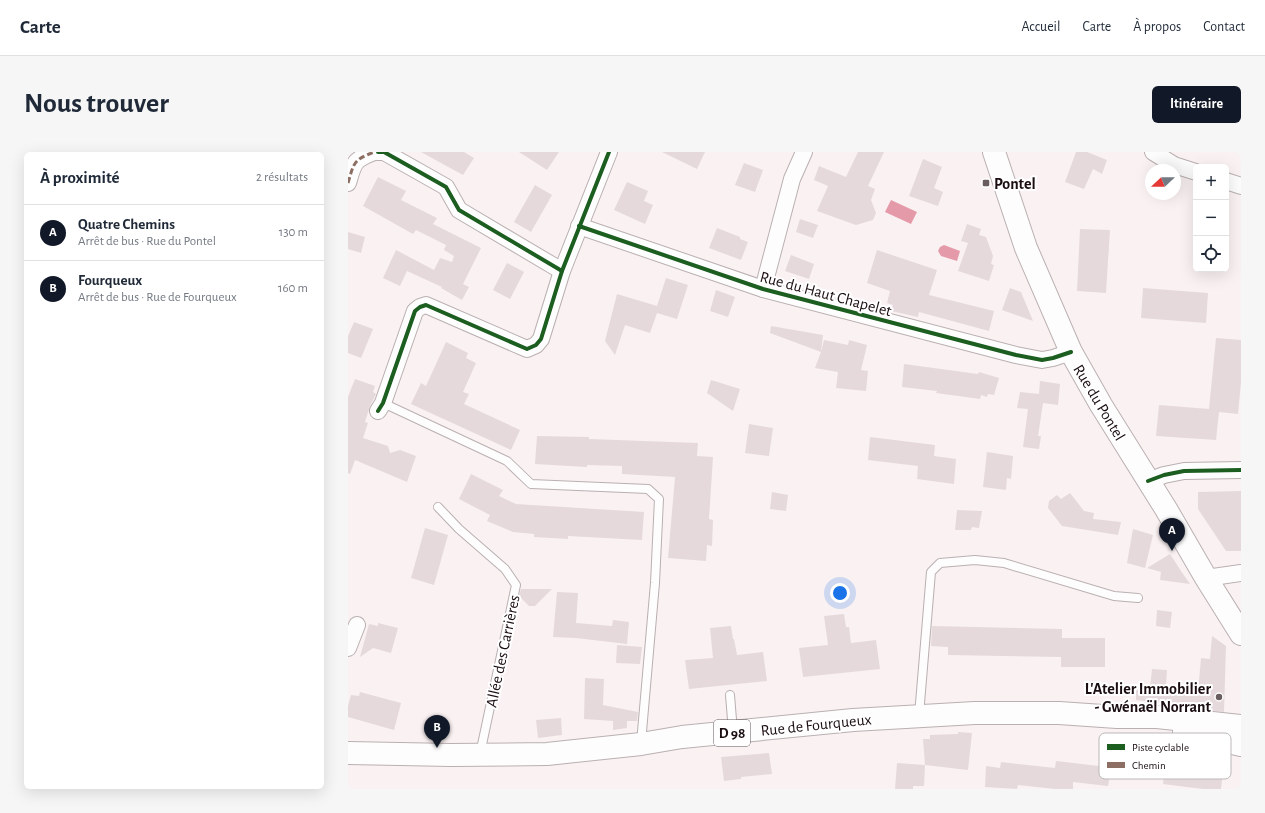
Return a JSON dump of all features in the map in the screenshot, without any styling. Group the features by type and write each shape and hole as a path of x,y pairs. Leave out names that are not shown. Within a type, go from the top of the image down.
{"main road":[{"name":"Rue du Pontel","path":"994,152 1026,248 1070,352 1241,634"},
{"name":"Rue de Fourqueux","path":"348,753 415,755 547,754 853,720 975,713 1059,713 1117,717 1157,717 1241,726"},
{"name":"Rue de Fourqueux","path":"1117,717 1188,733"},
{"name":"Rue de Fourqueux","path":"1231,743 1241,745"}],"street":[{"path":"348,183 354,163 364,156 374,152"},
{"path":"378,152 384,152 446,187 459,210 562,271"},
{"path":"381,407 415,311 420,307 426,305 527,349 536,345 541,339 562,271 609,152"},
{"path":"763,289 792,179 804,152"},
{"path":"1153,152 1174,165 1193,171"},
{"path":"1229,182 1241,186"},
{"name":"Rue du Haut Chapelet","path":"579,226 763,289 1016,356 1042,360 1070,352"},
{"path":"1148,481 1184,471 1241,470"},
{"path":"1206,578 1241,573"},
{"path":"348,648 357,625"}],"lane":[{"path":"381,407 507,461 531,484 648,489 660,500 655,583 641,744"},
{"name":"Allée des Carrières","path":"438,507 459,529 505,569 516,585 479,754"},
{"path":"918,716 931,572 940,563 975,560 1004,563 1114,596 1138,598"},
{"path":"730,695 734,733"}],"shaded area":[{"path":"891,200 917,212 911,224 885,212"},
{"path":"944,245 960,251 957,261 941,256 938,251 940,247"}],"building":[{"path":"421,152 464,152 474,158 463,175"},
{"path":"519,152 559,152 547,170"},
{"path":"662,152 705,152 697,169"},
{"path":"858,152 884,152 868,186 875,189 871,200 876,213 873,220 856,225 817,211 828,186 814,180 819,166 846,177"},
{"path":"1076,152 1087,152 1107,160 1102,174 1093,169 1084,189 1065,182"},
{"path":"923,159 942,167 934,188 943,192 938,206 909,196"},
{"path":"744,163 763,170 755,192 735,185"},
{"path":"378,177 406,191 401,200 437,218 433,224 481,248 463,284 469,287 462,300 441,288 442,287 407,271 400,286 383,278 396,250 434,270 440,258 452,262 454,256 444,250 446,245 416,230 413,234 363,206"},
{"path":"627,182 648,191 644,201 653,205 645,224 614,210"},
{"path":"535,185 552,195 531,232 514,222"},
{"path":"800,219 818,225 813,238 796,232"},
{"path":"967,224 981,229 979,235 986,237 993,256 991,264 994,265 989,281 958,271 968,243 961,241"},
{"path":"717,228 740,237 740,239 748,242 741,260 709,248"},
{"path":"1080,229 1110,230 1106,293 1077,291"},
{"path":"348,232 365,237 361,253 348,249"},
{"path":"877,250 937,270 929,295 994,311 989,331 919,312 918,317 891,311 893,305 887,303 890,291 867,283"},
{"path":"791,255 814,264 809,279 785,271"},
{"path":"507,263 524,272 510,299 493,290"},
{"path":"666,278 688,285 677,319 657,313 650,333 625,325 615,355 605,341 617,294 657,306"},
{"path":"1010,288 1021,292 1033,321 1002,310"},
{"path":"1143,288 1208,293 1206,323 1141,318"},
{"path":"716,290 735,297 728,317 710,311"},
{"path":"354,322 373,329 361,358 348,353 348,336"},
{"path":"771,326 823,335 821,352 770,333"},
{"path":"1216,338 1241,340 1241,382 1238,414 1219,412 1216,440 1156,436 1159,405 1209,409"},
{"path":"824,340 848,345 849,340 867,345 861,370 868,371 866,391 836,388 838,372 815,368"},
{"path":"446,342 468,353 466,358 476,363 463,392 469,394 464,404 520,430 511,450 411,404 421,383 426,386"},
{"path":"904,364 978,374 979,372 999,378 994,395 988,394 987,397 981,395 980,399 936,393 937,391 902,387"},
{"path":"355,379 375,386 373,392 376,394 365,422 368,423 363,438 388,446 390,453 400,450 416,456 407,482 355,460 350,474 348,473 348,397"},
{"path":"711,380 740,389 733,411 707,393"},
{"path":"1040,381 1060,384 1058,405 1043,403 1038,436 1041,436 1039,449 1023,447 1028,409 1017,408 1020,392 1039,394"},
{"path":"749,424 773,428 769,456 745,453"},
{"path":"537,436 589,437 589,439 698,443 697,456 713,457 709,519 713,520 712,546 707,545 706,561 668,558 675,477 622,474 622,466 587,465 587,467 535,464"},
{"path":"870,437 935,445 934,456 956,459 954,484 917,479 918,466 868,460"},
{"path":"987,452 1013,456 1011,479 1007,478 1006,490 983,487"},
{"path":"471,474 503,490 499,496 516,504 644,512 642,540 568,536 568,539 534,537 534,534 513,532 487,521 490,515 459,499"},
{"path":"1241,491 1241,551 1226,551 1198,509 1198,492"},
{"path":"772,492 788,495 786,511 770,509"},
{"path":"1070,493 1084,511 1094,513 1093,519 1121,522 1118,535 1062,526 1048,508 1049,501 1057,495 1061,499"},
{"path":"957,510 982,511 979,528 972,527 971,530 955,530"},
{"path":"425,528 448,535 434,585 411,578"},
{"path":"1133,529 1153,535 1145,568 1127,563"},
{"path":"1170,554 1190,584 1160,580 1161,572 1147,568"},
{"path":"521,589 552,589 535,606 529,606 519,596"},
{"path":"557,592 578,593 576,623 612,626 613,620 629,622 627,644 553,637"},
{"path":"1157,610 1172,612 1170,628 1156,626"},
{"path":"844,614 846,627 849,627 851,643 876,640 880,669 803,677 799,648 828,645 824,616"},
{"path":"378,623 398,628 391,653 373,648 360,657 369,624 378,626"},
{"path":"731,626 737,655 763,652 767,681 689,689 685,660 713,658 710,628"},
{"path":"932,626 1062,629 1062,638 1105,638 1105,667 1061,667 1061,657 948,655 948,647 931,646"},
{"path":"1212,636 1226,646 1224,712 1205,710 1205,708 1136,700 1136,686 1150,688 1152,669 1167,670 1166,685 1198,692 1201,658 1210,659"},
{"path":"617,645 642,647 640,664 616,663"},
{"path":"585,678 604,679 603,705 638,712 637,721 627,721 627,728 613,730 613,721 584,719"},
{"path":"360,692 401,703 394,730 348,717 348,706 351,695 359,696"},
{"path":"561,718 562,735 538,738 536,720"},
{"path":"958,732 972,733 968,770 925,765 923,739 930,739 930,735 958,734"},
{"path":"769,753 772,774 741,777 741,779 724,781 721,757"},
{"path":"1056,761 1099,766 1099,779 1109,779 1108,786 1073,782 1073,789 1055,789 1018,785 1017,789 985,787 986,766 1000,768 1001,762 1055,768"},
{"path":"897,763 925,765 924,786 913,786 913,789 895,789"},
{"path":"1164,779 1222,779 1221,789 1203,789 1163,784"}],"marked path":[{"path":"348,183 355,163 362,157 374,152"}],"cycle path":[{"path":"378,152 384,152 446,187 459,210 562,271"},
{"path":"378,411 383,403 415,311 420,307 426,305 527,349 536,345 541,339 562,271 609,152"},
{"path":"579,226 763,289 1016,355 1042,360 1071,352"},
{"path":"1148,481 1164,475 1184,471 1241,470"}],"place":[{"name":"Pontel","path":"986,183"},
{"name":"Quatre Chemins","path":"1172,551"},
{"name":"L'Atelier Immobilier - Gwénaël Norrant","path":"1219,697"},
{"name":"Fourqueux","path":"437,748"}]}
